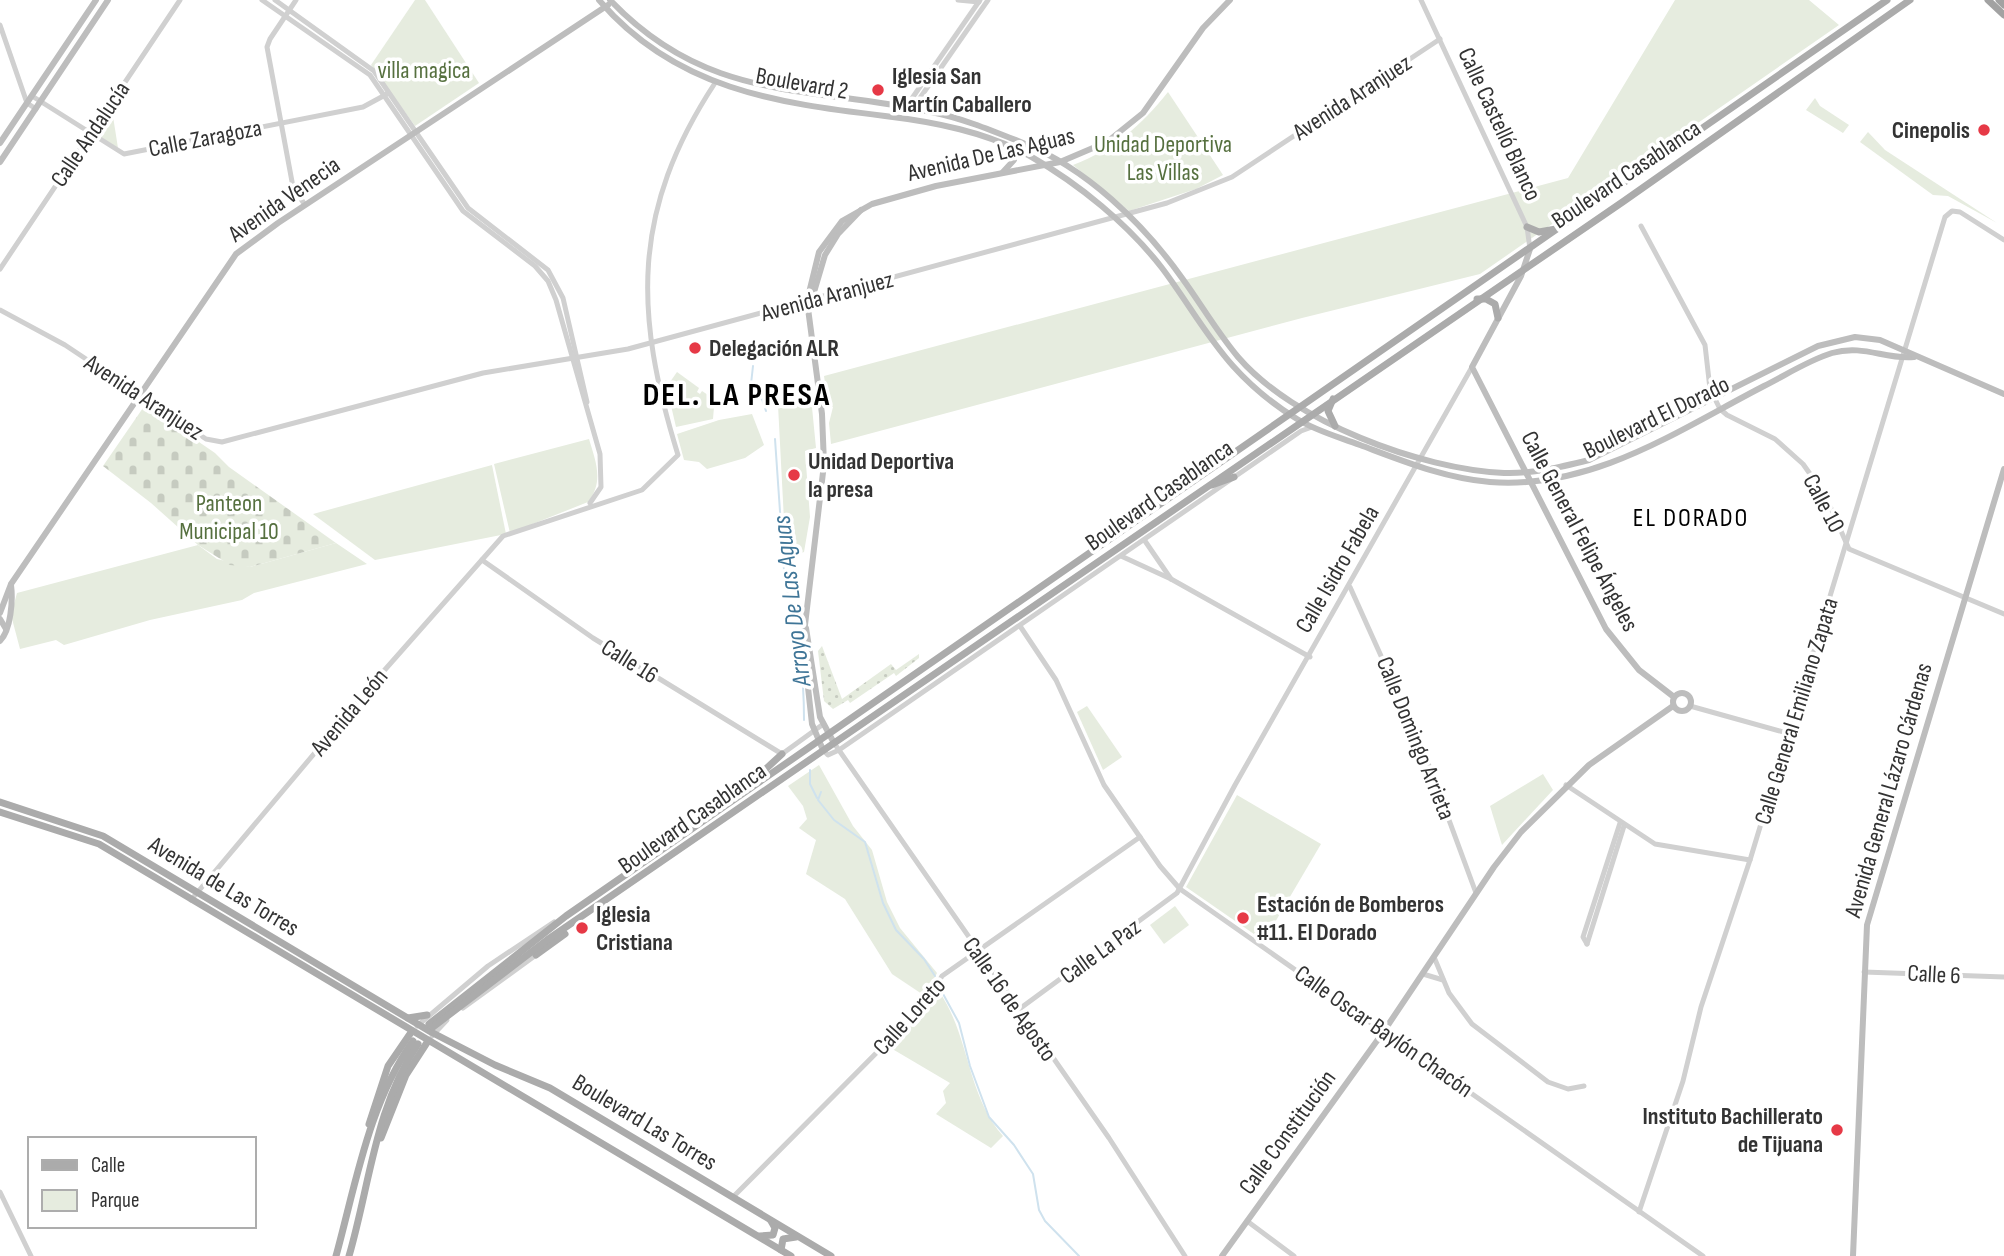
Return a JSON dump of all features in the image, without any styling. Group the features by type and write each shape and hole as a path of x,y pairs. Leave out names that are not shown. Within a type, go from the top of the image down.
{"highway":[{"path":"1987,0 2004,15"},
{"path":"1999,0 2004,5"}],"main road":[{"path":"0,143 96,0"},
{"path":"0,162 108,0"},
{"name":"Boulevard 2","path":"599,0 671,60 715,83 784,102 936,123 1007,146 1044,165 1115,219 1158,264 1232,365 1299,421"},
{"name":"Avenida De Las Aguas","path":"806,626 823,484 823,444 809,304 814,266 826,241 842,220 893,197 1060,162 1100,146 1137,119 1160,92 1203,28 1230,0"},
{"name":"Boulevard Casablanca","path":"432,1028 566,916 1887,0"},
{"name":"Boulevard Casablanca","path":"432,1028 530,952 823,750 836,746 1309,414 1910,0"},
{"name":"Boulevard 2","path":"612,1 668,46 733,78 797,93 909,108 984,128 1025,144 1060,162 1127,215 1168,259 1252,372 1309,414"},
{"name":"Avenida Venecia","path":"0,613 11,584 230,262 250,242 612,1"},
{"path":"1003,172 1014,160 1007,146"},
{"path":"1527,227 1543,232 1563,226"},
{"name":"Calle Castelló Blanco","path":"1525,267 1530,249"},
{"name":"Calle Isidro Fabela","path":"1472,367 1525,267"},
{"path":"1476,300 1486,299 1495,303 1498,318"},
{"name":"Boulevard El Dorado","path":"1309,414 1421,458 1479,470 1525,472 1566,466 1613,450 1830,341 1867,338 1905,350"},
{"name":"Boulevard El Dorado","path":"1299,421 1416,467 1487,481 1531,483 1569,478 1598,469 1834,352 1872,350 1903,358 1914,357"},
{"path":"1905,350 1914,357 2004,394"},
{"name":"Calle General Felipe Ángeles","path":"1472,367 1615,642 1639,670 1674,697"},
{"path":"1335,426 1328,411 1336,397"},
{"name":"Avenida General Lázaro Cárdenas","path":"1853,1256 1865,937 1871,908 2004,469"},
{"path":"1202,489 1234,477"},
{"name":"Avenida Venecia","path":"6,629 11,584"},
{"path":"0,620 6,629 0,641"},
{"path":"806,626 822,725 836,746"},
{"path":"806,626 803,642 814,729 823,750"},
{"path":"1679,694 1687,695 1690,706 1683,711 1674,706 1674,697 1679,694"},
{"name":"Calle Constitución","path":"1222,1256 1384,1031 1476,893 1521,832 1566,785 1611,748 1674,706"},
{"path":"736,798 782,754"},
{"name":"Avenida de Las Torres","path":"0,802 95,832 418,1025"},
{"name":"Avenida de Las Torres","path":"0,812 99,844 428,1041"},
{"path":"536,956 575,923"},
{"path":"405,1017 415,1019 427,1015"},
{"name":"Boulevard Las Torres","path":"418,1025 432,1028 495,1065 545,1086 831,1256"},
{"path":"367,1146 368,1128 380,1086 396,1054 412,1031"},
{"path":"375,1147 406,1075 428,1041"},
{"name":"Boulevard Las Torres","path":"428,1041 791,1256"},
{"path":"336,1256 382,1095 397,1065 416,1042 387,1101 349,1256"},
{"path":"756,1235 768,1238 773,1235 775,1228 768,1218"},
{"path":"780,1250 781,1241 786,1237 803,1239"}],"street":[{"name":"Calle Andalucía","path":"0,269 180,0"},
{"path":"262,0 287,13 370,75 387,94 463,211 530,261 545,276 575,358 603,472 597,497 588,506"},
{"path":"275,0 287,13"},
{"path":"296,0 267,47 293,187 305,205"},
{"path":"957,0 984,1"},
{"name":"Calle Castelló Blanco","path":"1421,0 1527,227 1530,249"},
{"path":"909,108 984,1"},
{"path":"0,25 27,103 36,109"},
{"name":"Avenida Aranjuez","path":"0,310 65,345 206,439 222,442 483,373 651,343 809,304 1115,219 1222,182 1440,39"},
{"path":"651,343 647,267 657,207 682,139 715,83"},
{"name":"Calle Zaragoza","path":"32,96 124,154 363,107 387,94"},
{"name":"Calle General Emiliano Zapata","path":"1639,1212 1683,1081 1701,1007 1750,860 1787,733 1847,546 1945,217 1952,211 1960,212 2004,240"},
{"path":"1640,226 1705,345 1709,383 1720,409"},
{"name":"Avenida León","path":"191,900 327,737 506,536 588,506 642,490 678,455 656,378 651,343"},
{"name":"Calle Isidro Fabela","path":"1180,889 1235,785 1350,587 1472,367"},
{"name":"Calle 10","path":"1720,409 1774,439 1803,464 1829,503 1847,546 1856,554 2004,614"},
{"path":"836,746 1020,626 1301,431 1312,427"},
{"path":"1145,541 1171,579"},
{"path":"1121,556 1171,579 1310,657"},
{"name":"Calle 16","path":"482,560 593,638 782,754"},
{"name":"Calle Domingo Arrieta","path":"1350,587 1422,747 1476,893"},
{"name":"Calle Oscar Baylón Chacón","path":"1020,626 1056,680 1104,785 1180,889 1703,1256"},
{"path":"1690,706 1787,733"},
{"path":"782,754 822,725"},
{"name":"Calle 16 de Agosto","path":"836,746 1109,1138 1185,1256"},
{"path":"1566,785 1647,841 1664,847 1750,860"},
{"path":"1622,824 1585,944 1586,926 1622,824"},
{"name":"Calle Loreto","path":"733,1197 928,1002 939,978 1140,836"},
{"name":"Calle La Paz","path":"1018,1010 1175,897 1180,889"},
{"path":"412,1031 427,1015 488,966 566,916"},
{"path":"428,1041 432,1028 536,956"},
{"path":"1434,957 1444,981 1466,1018 1532,1071 1559,1087 1584,1086"},
{"name":"Calle 6","path":"1864,972 2004,977"},
{"path":"1423,974 1444,981"},
{"path":"0,1192 31,1256"},
{"path":"1247,1221 1294,1256"},
{"path":"25,1256 28,1245"}],"green space":[{"name":"villa magica","path":"415,0 425,0 479,83 415,126 371,65"},
{"path":"1675,0 1809,0 1839,25 1480,274 1302,318 831,444 829,423 833,407 828,404 824,376 1568,178"},
{"name":"Unidad Deportiva Las Villas","path":"1168,92 1223,175 1196,189 1129,211 1073,165 1101,152 1126,135 1148,116"},
{"path":"1815,98 1820,106 1849,125 1843,133 1806,110"},
{"path":"112,110 118,148 96,134"},
{"path":"1868,132 1885,150 1997,223 1948,196 1933,195 1860,142"},
{"path":"677,372 699,388 697,392 700,394 702,391 714,399 710,402 714,407 713,419 676,427 665,380 670,382"},
{"name":"Unidad Deportiva la presa","path":"811,397 816,448 805,451 810,517 804,552 786,559 778,405"},
{"name":"Panteon Municipal 10","path":"145,405 336,543 250,567 230,565 198,545 151,503 103,466"},
{"path":"752,414 764,445 745,458 707,469 699,462 684,460 677,434 719,420"},
{"path":"589,439 597,479 588,502 510,533 494,464"},
{"path":"492,465 506,534 375,560 313,514"},
{"path":"336,543 367,564 254,593 242,600 150,620 64,645 56,640 20,649 11,615 17,593 198,545 217,559 250,567"},
{"path":"822,646 842,699 891,664 896,670 919,654 919,658 896,676 894,673 850,703 848,700 833,709 824,701 818,651"},
{"path":"1087,706 1122,757 1103,770 1077,712"},
{"path":"819,765 853,826 872,850 887,902 900,928 937,973 925,996 892,974 845,899 806,874 816,840 799,828 807,819 803,806 788,786"},
{"path":"1543,774 1553,790 1502,845 1490,806"},
{"path":"1237,795 1321,844 1264,941 1186,887"},
{"path":"1175,906 1189,925 1164,944 1150,925"},
{"path":"938,990 956,1026 982,1102 1003,1136 991,1148 936,1114 946,1103 943,1091 950,1083 889,1047 931,1003"}],"waterway":[{"path":"753,366 750,393 762,399 766,411"},
{"name":"Arroyo De Las Aguas","path":"775,439 785,584 800,651 804,720"},
{"path":"810,770 810,784 817,798"},
{"name":"Arroyo De Las Aguas","path":"821,792 818,800 834,820 865,842 883,903 896,930 924,959 935,976"},
{"name":"Arroyo De Las Aguas","path":"942,992 959,1023 970,1066 989,1117 1014,1145 1033,1174 1039,1210 1045,1221 1079,1256"}],"place":[{"name":"Iglesia San Martín Caballero","path":"878,90"},
{"name":"Cinepolis","path":"1984,130"},
{"name":"Delegación ALR","path":"695,348"},
{"name":"Unidad Deportiva la presa","path":"794,475"},
{"name":"Estación de Bomberos #11. El Dorado","path":"1243,918"},
{"name":"Iglesia Cristiana","path":"582,928"},
{"name":"Instituto Bachillerato de Tijuana","path":"1837,1130"}],"district":[{"name":"DEL. LA PRESA","path":"737,394"},
{"name":"EL DORADO","path":"1691,517"}]}
